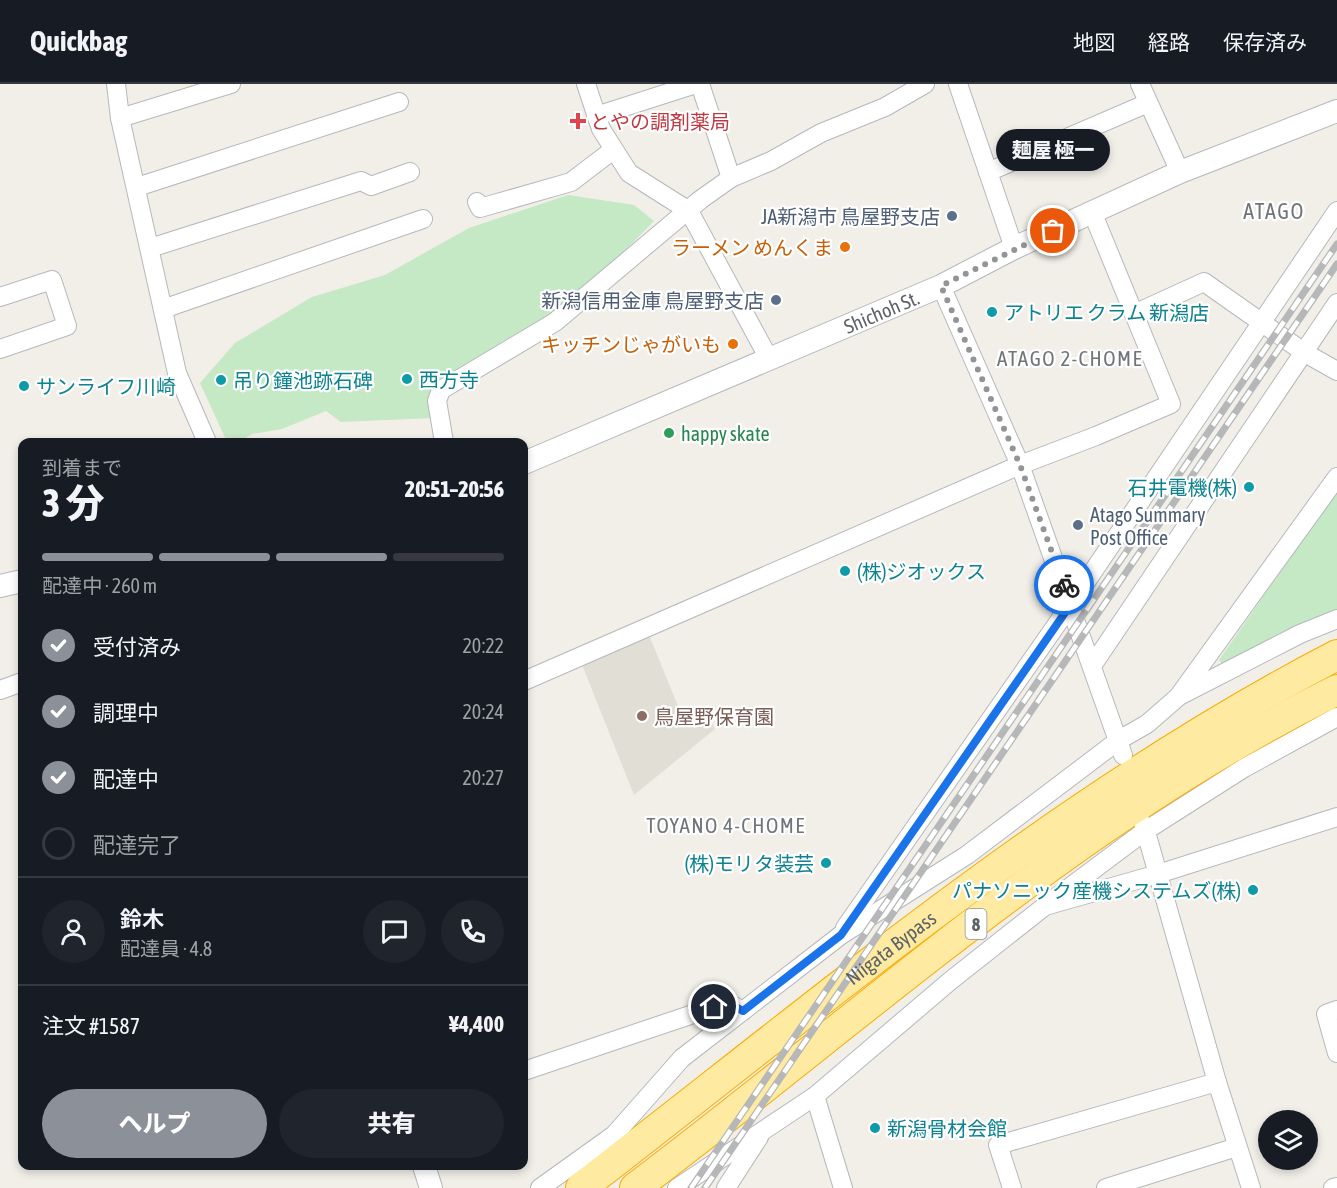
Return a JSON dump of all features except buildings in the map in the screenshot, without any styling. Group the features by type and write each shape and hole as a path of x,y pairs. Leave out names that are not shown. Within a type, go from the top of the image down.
{"highway":[{"name":"Niigata Bypass","path":"581,1188 1002,864 1101,794 1203,729 1337,655"},
{"name":"Niigata Bypass","path":"635,1188 1007,899 1111,824 1218,757 1337,690"}],"street":[{"path":"116,84 120,118 177,373 205,438"},
{"path":"120,118 206,88 231,84"},
{"path":"586,84 596,116 613,150 629,173 689,211 768,357"},
{"path":"596,116 698,84 731,178"},
{"path":"443,438 437,401 441,390 555,322 731,178 821,133 885,107 925,84"},
{"path":"958,84 1014,248"},
{"path":"1140,84 1180,172"},
{"path":"137,187 399,102"},
{"path":"988,172 1148,104"},
{"name":"Shichoh St.","path":"528,461 768,357 941,286 1014,248 1093,214 1180,172 1337,111"},
{"path":"477,202 480,208 571,182 613,150"},
{"path":"150,249 361,181 371,186 410,172"},
{"path":"841,935 1071,604 1337,210"},
{"path":"528,679 1020,465 1171,404 1093,214"},
{"path":"163,309 423,219"},
{"path":"0,297 52,280 67,326 0,349"},
{"path":"1134,314 1204,282 1305,352 1337,371"},
{"path":"941,286 1020,465 1121,748"},
{"path":"1092,666 1337,303"},
{"path":"540,1188 614,1135 682,1058 841,935 967,855 1121,748 1178,697 1337,477"},
{"path":"0,586 18,582"},
{"path":"1178,697 1300,634 1337,619"},
{"path":"0,690 18,683"},
{"path":"677,1188 815,1096 950,981 1144,828 1244,768 1337,717"},
{"path":"1046,906 1336,820"},
{"path":"1144,828 1217,1082 1251,1188"},
{"path":"528,1070 714,1007 730,1004 743,1011"},
{"path":"1337,1010 1326,1014 1337,1053"},
{"path":"1012,1188 998,1145 1217,1082"},
{"path":"815,1096 843,1188"},
{"path":"726,1188 763,1131"},
{"path":"1106,1188 1238,1147"},
{"path":"425,1170 431,1188"},
{"path":"1333,1188 1337,1187"}],"shaded area":[{"name":"鳥屋野保育園","path":"647,630 684,721 706,711 715,729 634,795 581,662"}],"green space":[{"path":"568,195 634,205 654,221 592,284 528,331 437,382 430,398 432,418 341,422 326,411 282,429 252,434 246,438 225,438 200,383 235,343 312,297 385,275 469,228"},
{"path":"1337,491 1337,614 1224,666 1219,660"}],"railway":[{"path":"691,1188 1337,244"},
{"path":"705,1188 1337,264"}],"way so far":[{"path":"1053,231 1014,248 941,286 1020,465 1064,585"}],"place":[{"name":"とやの調剤薬局","path":"578,121"},
{"name":"JA新潟市 鳥屋野支店","path":"952,216"},
{"name":"麺屋 極一","path":"1053,231"},
{"name":"ラーメン めんくま","path":"845,247"},
{"name":"新潟信用金庫 鳥屋野支店","path":"776,300"},
{"name":"アトリエ クラム 新潟店","path":"992,312"},
{"name":"キッチンじゃがいも","path":"733,344"},
{"name":"西方寺","path":"407,379"},
{"name":"吊り鐘池跡石碑","path":"221,380"},
{"name":"サンライフ川崎","path":"24,386"},
{"name":"happy skate","path":"669,433"},
{"name":"石井電機(株)","path":"1249,487"},
{"name":"Atago Summary Post Office","path":"1078,525"},
{"name":"(株)ジオックス","path":"845,571"},
{"name":"鳥屋野保育園","path":"642,716"},
{"name":"(株)モリタ装芸","path":"826,863"},
{"name":"パナソニック産機システムズ(株)","path":"1253,890"},
{"name":"新潟骨材会館","path":"875,1128"}],"district":[{"name":"ATAGO","path":"1274,211"},
{"name":"ATAGO 2-CHOME","path":"1070,358"},
{"name":"TOYANO 4-CHOME","path":"726,825"}],"route":[{"path":"714,1007 730,1004 743,1011 841,935 1071,604 1064,585"}]}
